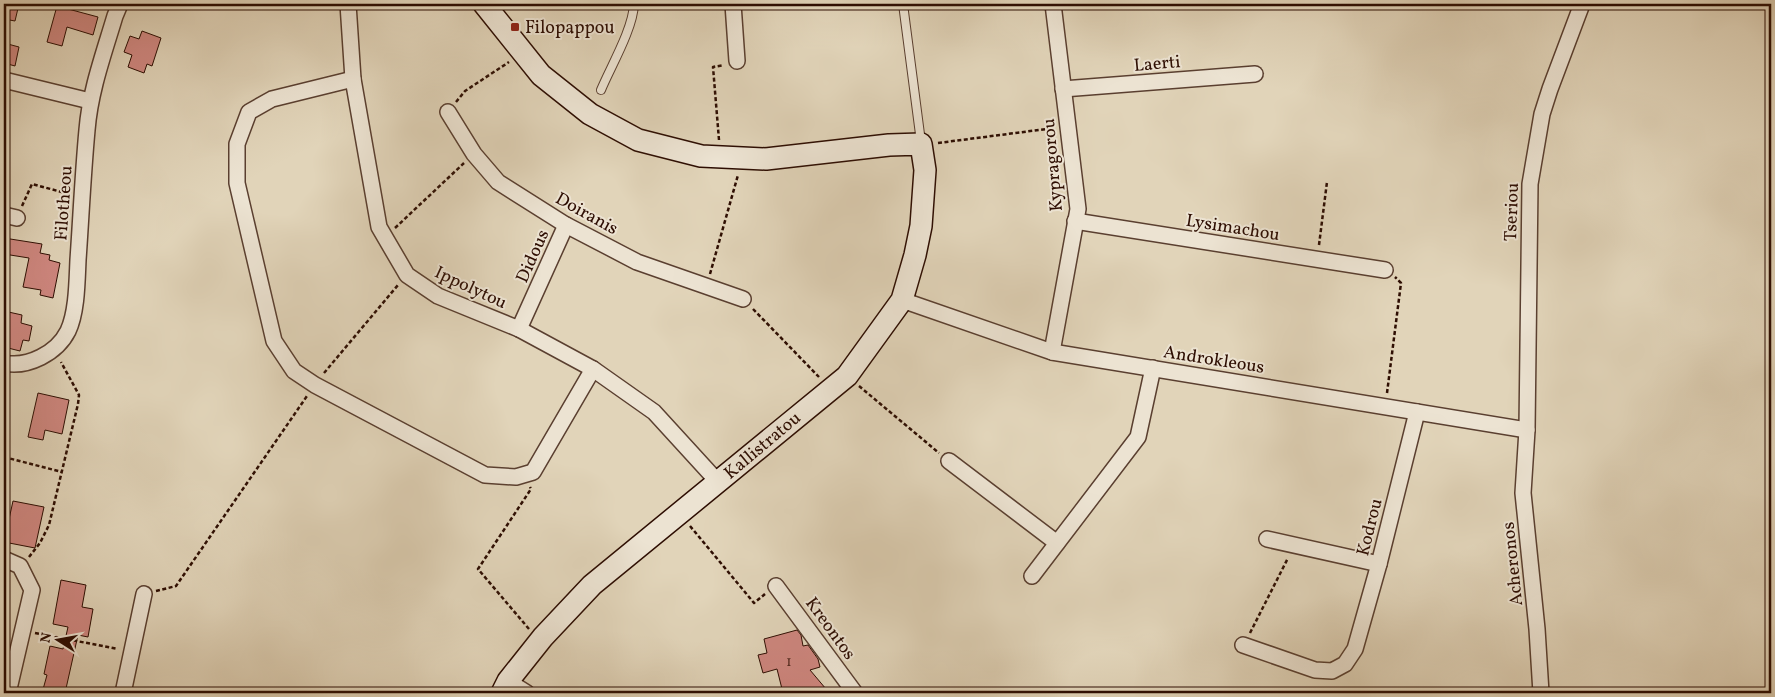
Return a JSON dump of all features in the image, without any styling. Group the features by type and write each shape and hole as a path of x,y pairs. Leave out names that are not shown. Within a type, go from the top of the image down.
{"street":[{"name":"Filotheou","path":"4,363 24,363 40,358 54,349 68,331 76,302 90,101 120,4"},
{"name":"Ippolytou","path":"348,4 353,79 379,227 407,275 438,296 519,329 592,369 654,412 718,482"},
{"path":"485,4 541,75 590,114 638,140 701,156 766,159 889,145 922,144"},
{"path":"734,4 737,61"},
{"name":"Kypragorou","path":"1052,352 1078,209 1053,4"},
{"name":"Tseriou","path":"1527,430 1530,184 1542,114 1582,4"},
{"name":"Laerti","path":"1063,89 1255,74"},
{"path":"353,79 272,99 249,112 237,144 237,183 274,341 294,371 315,385 485,475 516,478 533,472 592,369"},
{"path":"4,80 90,101"},
{"name":"Doiranis","path":"448,112 474,154 498,182 566,225 637,262 743,299"},
{"name":"Kallistratou","path":"505,687 539,642 592,585 839,382 902,300 921,226 925,170 922,144"},
{"name":"Lysimachou","path":"1076,221 1385,270"},
{"name":"Didous","path":"519,329 566,225"},
{"name":"Androkleous","path":"902,300 1052,352 1527,430"},
{"path":"1032,576 1138,437 1153,368"},
{"name":"Kodrou","path":"1243,645 1315,670 1332,671 1345,664 1355,649 1379,564 1417,412"},
{"name":"Acheronos","path":"1527,430 1523,494 1537,629 1541,693"},
{"path":"949,462 1057,543"},
{"path":"1267,539 1379,564"},
{"path":"4,559 20,566 32,590 8,693"},
{"name":"Kreontos","path":"776,586 855,693"},
{"path":"123,693 144,594"},
{"path":"505,687 527,693"}],"lane":[{"path":"601,90 628,29 634,13 634,4"},
{"path":"903,4 922,144"}],"path":[{"path":"448,112 465,91 523,52"},
{"path":"721,156 713,67 737,61"},
{"path":"922,144 1068,127"},
{"path":"385,238 474,154"},
{"path":"706,287 743,158"},
{"path":"1318,259 1327,182"},
{"path":"10,217 32,184 83,198"},
{"path":"1385,270 1401,283 1386,407"},
{"path":"144,594 176,586 315,385 407,275"},
{"path":"743,299 839,382 949,462"},
{"path":"20,566 40,543 49,526 79,395 54,349"},
{"path":"4,457 62,472"},
{"path":"526,474 531,489 478,569 539,642"},
{"path":"680,513 754,603 776,586"},
{"path":"1243,645 1295,545"},
{"path":"23,630 132,652"}],"building":[{"path":"4,4 19,4 15,21 4,19"},
{"path":"57,6 98,17 93,35 67,27 62,46 47,42"},
{"path":"142,31 161,38 152,66 147,64 144,73 128,67 132,55 124,52 130,36 139,39"},
{"path":"4,43 19,47 15,66 4,63"},
{"path":"4,238 42,244 40,253 50,255 49,260 60,263 53,298 40,295 41,290 23,287 29,258 4,254"},
{"path":"4,311 22,315 21,323 32,326 29,341 23,340 20,351 4,347"},
{"path":"38,393 69,400 62,434 45,430 43,440 28,437"},
{"path":"13,501 44,507 35,548 4,542"},
{"path":"61,580 86,585 82,607 93,609 88,637 78,635 65,693 42,693 47,675 44,674 50,646 63,649 68,627 53,624"},
{"path":"797,630 801,635 803,646 808,645 818,659 820,667 810,670 826,689 820,693 783,693 777,669 763,673 758,655 767,653 764,639"}],"place":[{"name":"Filopappou","path":"515,27"}]}
